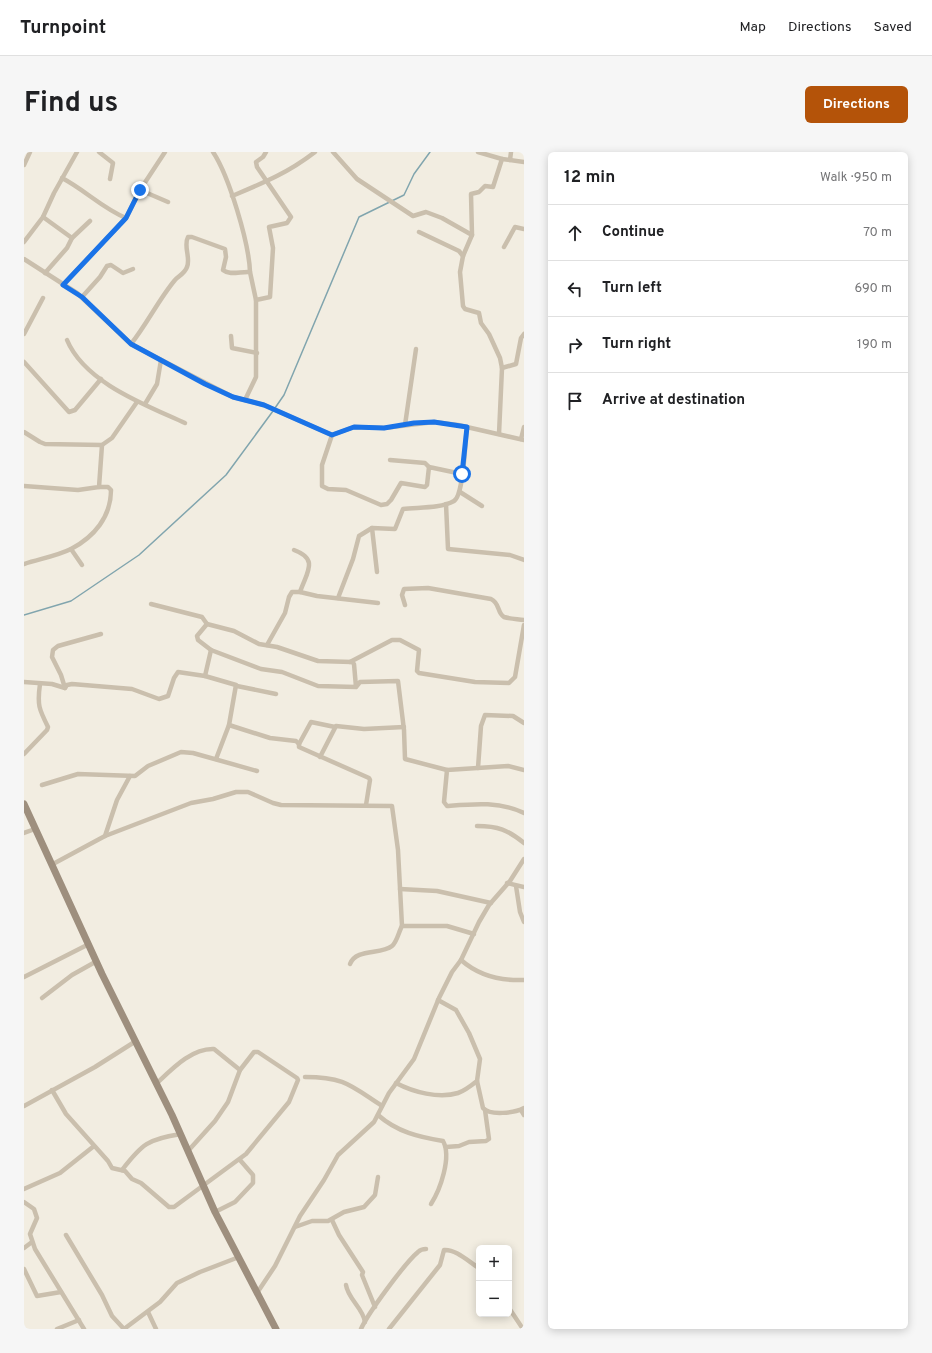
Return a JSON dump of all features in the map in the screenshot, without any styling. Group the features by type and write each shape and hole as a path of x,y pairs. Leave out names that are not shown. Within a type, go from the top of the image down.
{"main road":[{"path":"24,804 188,1151 215,1212 274,1328"}],"street":[{"path":"24,165 30,152"},
{"path":"24,242 43,217 62,178 77,152"},
{"path":"99,152 114,163 110,179"},
{"path":"63,285 126,218 140,190 165,152"},
{"path":"213,152 232,196 249,257 250,272 256,300 256,377 245,400"},
{"path":"256,300 270,297 273,248 269,227 287,223 291,217 256,165 266,152"},
{"path":"232,196 266,182 300,164 315,152"},
{"path":"478,152 502,159 524,162"},
{"path":"510,160 511,152"},
{"path":"335,153 357,179 413,216 426,212 472,235"},
{"path":"499,434 502,368 500,358 489,334 481,323 479,313 466,309 463,306 460,272 463,256 472,235 471,194 478,192 485,186 493,187 502,159"},
{"path":"62,178 75,185 103,207 126,218"},
{"path":"140,190 168,202"},
{"path":"43,217 72,238"},
{"path":"45,273 67,248 72,238 90,221"},
{"path":"504,247 515,227 524,230"},
{"path":"419,232 459,252 463,256"},
{"path":"131,344 148,322 175,280 186,269 188,264 186,241 188,237 192,237 225,249 226,257 223,270 225,272 229,274 250,272"},
{"path":"24,259 82,297 131,344 205,384 233,397 264,405 332,435 354,427 384,428 434,422 467,427 522,439 524,427"},
{"path":"82,297 100,277 107,266 111,265 123,273 133,269"},
{"path":"24,334 44,298"},
{"path":"502,368 516,364 521,338 524,334"},
{"path":"231,336 232,348 257,353"},
{"path":"67,340 75,355 101,379 137,402 145,404 185,423"},
{"path":"405,425 416,348"},
{"path":"145,404 157,384 161,360"},
{"path":"24,362 69,412 75,410 101,379"},
{"path":"24,432 45,444 102,445 112,438 137,402"},
{"path":"338,598 353,559 359,536 372,528 395,529 402,509 417,509 446,504 454,501 460,492 467,427"},
{"path":"332,435 321,471 322,486 324,488 346,490 384,505 391,500 401,483 427,485 429,467"},
{"path":"99,487 102,445"},
{"path":"390,460 425,463 429,467 462,474"},
{"path":"24,486 78,490 108,487 111,490 108,507 102,524 93,533 71,549 24,564"},
{"path":"460,492 482,506"},
{"path":"446,504 448,549 510,555 524,560"},
{"path":"372,528 377,572"},
{"path":"71,549 82,565"},
{"path":"294,550 305,554 309,558 309,564 300,592"},
{"path":"405,605 402,595 404,590 428,588 491,599 498,604 500,613 505,617 524,620"},
{"path":"267,645 285,613 290,594 300,592 378,603"},
{"path":"152,604 202,617 207,624 221,626 254,642 277,646 323,662 350,662 384,643 396,640 419,650 417,671 419,673 475,682 509,683 515,677 524,625"},
{"path":"207,624 197,637 211,650 261,670 282,672 313,685 356,687"},
{"path":"65,688 61,675 52,657 53,650 58,646 101,634"},
{"path":"205,676 211,650"},
{"path":"350,662 354,664 356,687"},
{"path":"65,688 67,685 72,684 114,686 132,689 147,696 164,699 168,696 174,678 178,672 205,676 237,686 276,694"},
{"path":"356,687 360,682 398,681 404,727 406,760 447,770 508,766 524,770"},
{"path":"24,682 58,685 65,688"},
{"path":"24,754 48,730 48,727 39,711 38,696 40,684"},
{"path":"216,759 229,725 237,686"},
{"path":"478,768 481,726 485,714 513,716 524,723"},
{"path":"299,744 312,722 335,727 385,729 404,727"},
{"path":"229,725 270,738 296,741 300,748 370,779 366,805"},
{"path":"320,757 335,727"},
{"path":"42,785 78,774 135,776 148,766 181,752 216,759 257,770"},
{"path":"447,770 444,802 445,806 493,805 515,808 524,813"},
{"path":"105,836 117,800 130,776"},
{"path":"53,864 105,836 191,803 213,799 236,792 248,792 281,805 391,805 394,808 402,926 394,944 386,949 364,953 353,958 350,964"},
{"path":"477,826 493,826 512,834 524,843"},
{"path":"24,833 35,829"},
{"path":"257,1293 275,1266 295,1227 338,1154 369,1128 396,1083 414,1059 438,1000 452,972 461,960 491,903 524,859"},
{"path":"507,883 524,887"},
{"path":"516,886 520,912 524,922"},
{"path":"400,889 437,891 491,903"},
{"path":"402,926 447,926 474,934"},
{"path":"24,977 89,944"},
{"path":"461,960 483,974 510,980 524,980"},
{"path":"42,998 72,975 97,961"},
{"path":"438,1000 456,1010 469,1033 480,1059 477,1081 483,1108 485,1110 489,1139 486,1141 468,1142 459,1146 446,1147"},
{"path":"24,1106 95,1067 136,1042"},
{"path":"156,1084 187,1058 210,1049 214,1050 240,1070"},
{"path":"52,1090 66,1114 108,1161 112,1168 122,1170 129,1174 132,1179 141,1183 172,1208 174,1208 240,1160 289,1102 298,1080 256,1051 240,1070 228,1102 215,1121 188,1151"},
{"path":"305,1077 329,1078 352,1085 382,1106"},
{"path":"396,1083 419,1092 453,1094 461,1092 477,1081"},
{"path":"485,1110 501,1112 522,1109 524,1115"},
{"path":"378,1115 396,1129 423,1138 443,1142 446,1147 443,1178 431,1204"},
{"path":"122,1170 134,1155 149,1142 159,1137 180,1134"},
{"path":"24,1189 60,1173 94,1146"},
{"path":"215,1212 235,1202 253,1183 252,1173 240,1160"},
{"path":"295,1227 312,1221 332,1220 344,1212 362,1208 375,1195 378,1177"},
{"path":"24,1202 34,1209 37,1218 30,1231 35,1249 84,1329"},
{"path":"332,1220 339,1235 363,1272 362,1276 376,1307"},
{"path":"66,1235 102,1295 112,1316 124,1329 160,1302 172,1288 185,1278 239,1257"},
{"path":"24,1248 32,1242"},
{"path":"361,1329 412,1258 422,1249 426,1249"},
{"path":"389,1329 440,1265 444,1250 451,1251 459,1255 476,1266"},
{"path":"24,1269 37,1296 61,1292"},
{"path":"346,1285 348,1293 360,1311 365,1322"},
{"path":"148,1312 156,1329"},
{"path":"512,1312 523,1329"},
{"path":"57,1329 79,1320"}],"waterway":[{"path":"275,408 284,395 359,217 404,195 414,174 430,152"},
{"path":"24,615 71,601 139,555 226,475 273,411"}],"route":[{"path":"140,190 126,218 63,285 82,297 131,344 205,384 233,397 264,405 332,435 354,427 384,428 414,423 434,422 467,427 462,474"}]}
